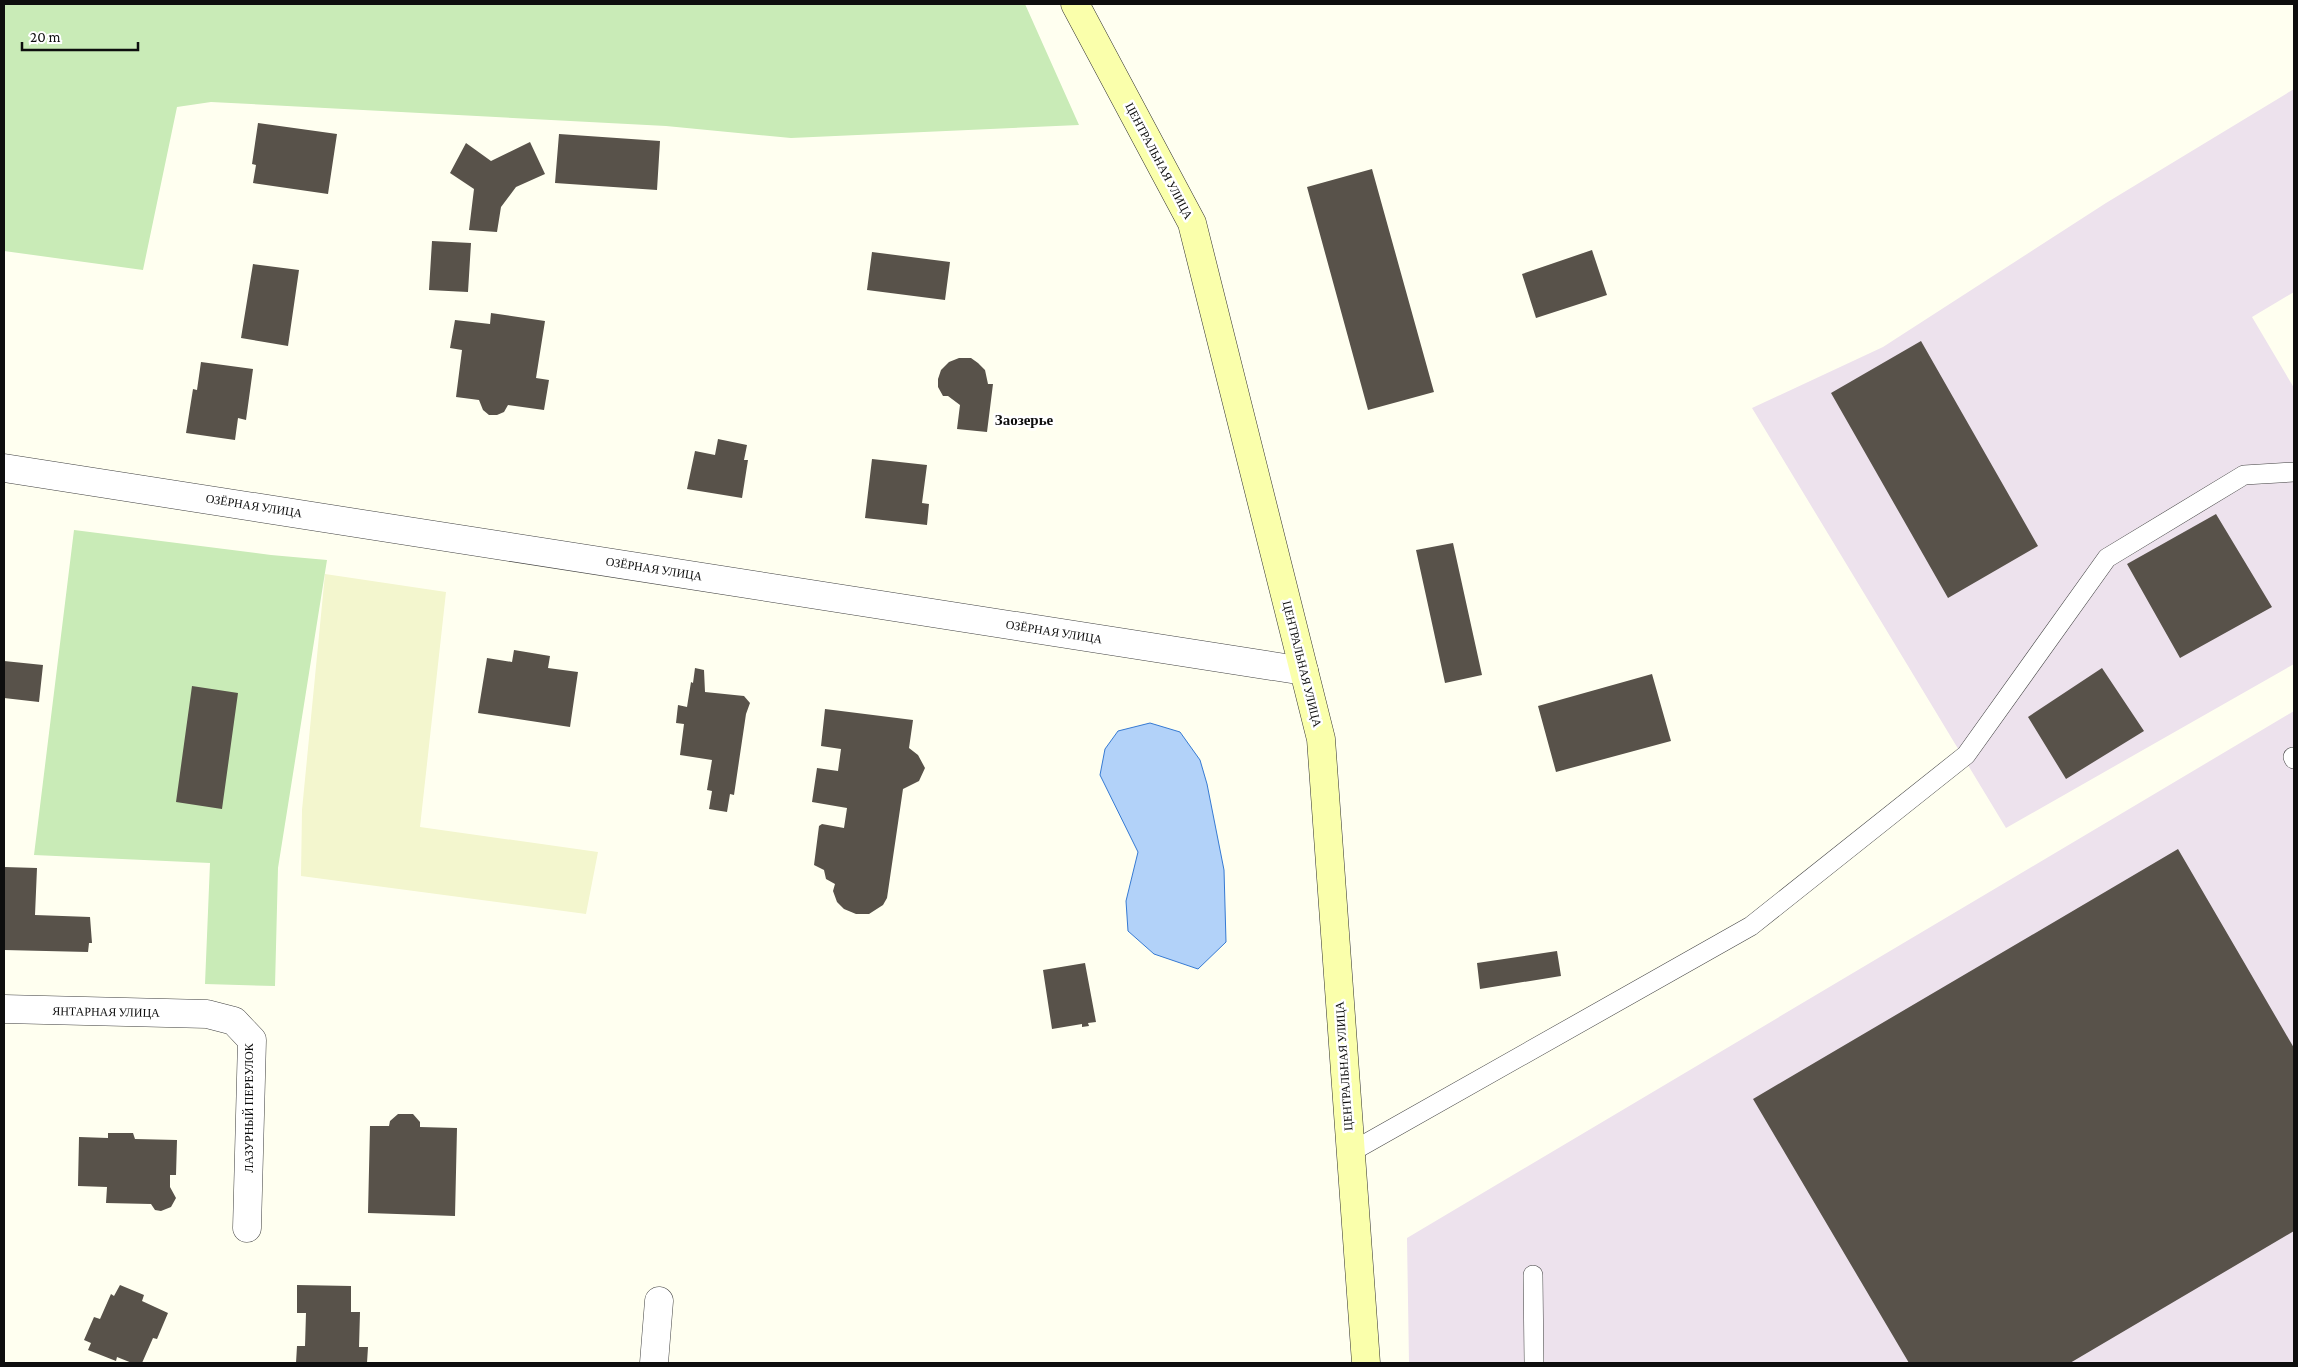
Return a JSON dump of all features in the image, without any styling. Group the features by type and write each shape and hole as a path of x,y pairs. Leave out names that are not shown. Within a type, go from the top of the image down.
{"main road":[{"name":"ЦЕНТРАЛЬНАЯ УЛИЦА","path":"1074,4 1192,223 1321,739 1366,1363"}],"street":[{"name":"ОЗЁРНАЯ УЛИЦА","path":"4,468 1304,671"},
{"name":"ЯНТАРНАЯ УЛИЦА","path":"4,1009 207,1014"},
{"name":"ЛАЗУРНЫЙ ПЕРЕУЛОК","path":"207,1014 234,1021 252,1040 247,1228"},
{"path":"654,1363 659,1301"}],"lane":[{"path":"1351,1152 1751,926 1966,755 2107,558 2244,475 2294,472"},
{"path":"1534,1275 1534,1363"}],"shaded area":[{"path":"2294,89 2294,292 2252,317 2294,388 2294,664 2006,828 1752,408 1883,347 2106,203"},
{"path":"2294,711 2294,1363 1409,1363 1407,1238"}],"green space":[{"path":"4,4 1025,4 1079,125 791,138 666,126 211,102 177,107 143,270 4,251"},
{"path":"74,530 271,555 327,560 278,868 275,986 205,984 210,863 34,855"},
{"path":"325,574 446,592 420,827 598,852 586,914 301,876 302,810"}],"water":[{"path":"1150,723 1180,732 1200,760 1207,784 1224,870 1226,942 1198,969 1154,954 1128,931 1126,901 1138,852 1100,775 1105,749 1118,731"}],"building":[{"path":"258,123 337,134 328,194 253,183 256,165 252,164"},
{"path":"559,134 660,141 657,190 555,183"},
{"path":"530,142 545,174 516,187 501,207 497,232 469,230 474,189 450,173 466,143 491,161"},
{"path":"1372,169 1434,392 1368,410 1307,187"},
{"path":"432,241 471,243 468,292 429,290"},
{"path":"1592,250 1607,295 1536,318 1522,274"},
{"path":"872,252 950,262 945,300 867,290"},
{"path":"253,264 299,270 288,346 241,338"},
{"path":"491,313 545,321 536,378 549,380 544,410 508,405 504,412 497,415 489,415 483,410 479,400 456,397 462,350 450,348 455,320 490,324"},
{"path":"1921,341 2038,546 1948,598 1831,393"},
{"path":"959,358 971,358 978,363 985,370 988,384 993,384 987,432 957,429 960,405 948,396 943,396 938,387 941,370 949,362"},
{"path":"201,362 253,369 246,420 238,418 235,440 186,433 193,389 197,390"},
{"path":"718,439 747,445 744,460 748,460 742,498 687,489 695,451 715,455"},
{"path":"872,459 927,465 922,503 929,504 927,525 865,518"},
{"path":"2216,514 2272,607 2180,658 2127,564"},
{"path":"1453,543 1482,675 1445,683 1416,550"},
{"path":"514,650 550,656 548,668 578,672 570,727 478,713 487,658 512,662"},
{"path":"4,661 43,665 39,702 4,698"},
{"path":"695,668 704,670 705,692 744,696 750,703 746,714 734,795 730,794 727,812 709,809 712,791 707,790 712,760 680,755 684,724 676,723 678,705 687,707"},
{"path":"2102,668 2144,731 2066,779 2028,717"},
{"path":"1652,674 1671,741 1556,772 1538,706"},
{"path":"192,686 238,693 222,809 176,802"},
{"path":"825,709 913,720 909,748 918,755 925,768 919,781 903,789 887,898 883,905 869,914 856,914 844,909 837,902 833,891 835,884 826,879 824,870 814,865 819,826 822,824 844,828 847,808 812,802 817,768 838,771 841,749 821,746"},
{"path":"2178,849 2294,1048 2294,1231 2070,1363 1909,1363 1753,1099"},
{"path":"4,867 37,868 35,915 90,917 92,943 89,943 88,952 4,950"},
{"path":"1557,951 1561,976 1480,989 1477,963"},
{"path":"1085,963 1096,1022 1088,1023 1089,1026 1082,1027 1082,1024 1052,1029 1043,970"},
{"path":"398,1114 413,1114 420,1122 420,1127 457,1128 455,1216 368,1213 370,1126 389,1126 390,1121"},
{"path":"108,1133 133,1133 135,1139 177,1140 176,1175 170,1175 170,1187 176,1198 171,1207 161,1211 155,1210 151,1204 106,1203 107,1187 78,1186 79,1137 108,1138"},
{"path":"120,1285 144,1295 142,1301 168,1313 157,1339 153,1338 142,1363 132,1363 117,1357 116,1361 88,1350 91,1343 84,1340 94,1317 100,1319 111,1294 114,1296"},
{"path":"297,1285 351,1286 351,1312 360,1312 359,1347 368,1347 367,1363 296,1363 297,1346 305,1346 306,1313 297,1313"}],"district":[{"name":"Заозерье","path":"1024,420"}]}
